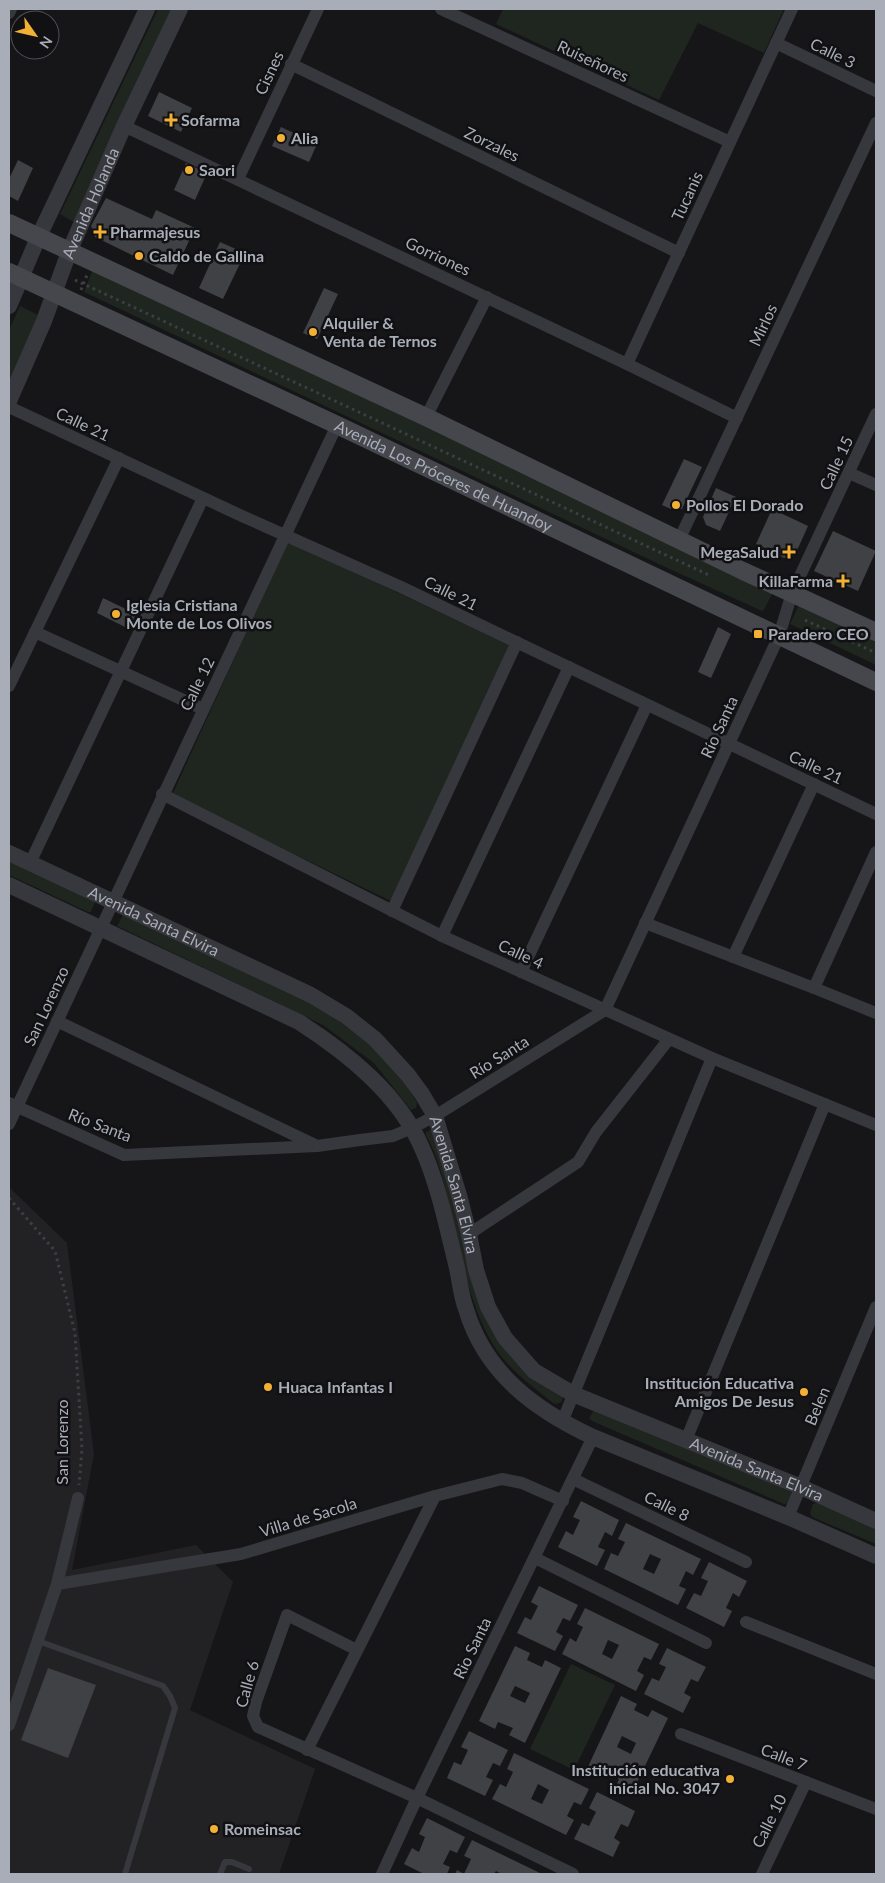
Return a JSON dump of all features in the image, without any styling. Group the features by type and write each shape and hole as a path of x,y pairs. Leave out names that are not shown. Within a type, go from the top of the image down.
{"main road":[{"path":"9,223 426,418 679,540 876,632"},
{"name":"Avenida Los Próceres de Huandoy","path":"15,275 52,294 337,425 876,682"}],"street":[{"path":"9,13 11,9"},
{"name":"Avenida Holanda","path":"9,306 15,275 38,238 147,9"},
{"name":"Avenida Holanda","path":"9,402 44,321 52,294 69,252 124,126 180,9"},
{"name":"Cisnes","path":"238,179 318,9"},
{"name":"Ruiseñores","path":"441,9 730,142"},
{"name":"Tucanis","path":"627,364 792,9"},
{"name":"Calle 3","path":"776,43 876,91"},
{"name":"Zorzales","path":"291,64 679,253"},
{"name":"Mirlos","path":"679,540 876,123"},
{"name":"Gorriones","path":"124,126 487,297 737,418"},
{"path":"426,418 487,297"},
{"name":"Calle 21","path":"9,408 203,498 401,586 876,814"},
{"name":"Calle 15","path":"779,636 792,593 876,414"},
{"name":"Calle 12","path":"112,902 337,425"},
{"path":"9,686 119,458"},
{"path":"849,473 876,486"},
{"path":"30,863 203,498"},
{"path":"35,632 203,709"},
{"name":"Río Santa","path":"13,1106 124,1155 317,1146 392,1136 435,1116 604,1010 779,636"},
{"path":"392,911 518,642"},
{"path":"442,936 569,667"},
{"path":"521,972 646,704"},
{"path":"733,957 814,784"},
{"name":"Calle 4","path":"162,794 442,936 712,1058 876,1125"},
{"path":"814,988 876,852"},
{"name":"Avenida Santa Elvira","path":"9,853 310,995 346,1016 374,1039 408,1075 435,1116 459,1194 476,1270 488,1307 505,1338 534,1371 573,1394 801,1487 876,1521"},
{"name":"Avenida Santa Elvira","path":"9,885 299,1022 330,1042 355,1062 379,1086 412,1128 422,1148 440,1200 466,1309 476,1335 493,1363 515,1388 562,1422 592,1437 788,1517 876,1556"},
{"name":"San Lorenzo","path":"9,1124 13,1106 57,1021 112,902"},
{"path":"645,923 876,1013"},
{"path":"57,1021 317,1146"},
{"path":"469,1234 578,1162 596,1132 669,1039"},
{"path":"562,1422 712,1058"},
{"path":"686,1440 825,1104"},
{"name":"Belen","path":"788,1517 876,1307"},
{"name":"Rio Santa","path":"382,1874 417,1798 574,1479 592,1437"},
{"name":"Villa de Sacola","path":"57,1584 241,1554 435,1496 502,1479 522,1483 563,1501"},
{"name":"Calle 8","path":"574,1479 746,1562"},
{"path":"307,1750 435,1496"},
{"name":"San Lorenzo","path":"9,1725 57,1584 78,1498"},
{"path":"535,1558 706,1642"},
{"name":"Calle 6","path":"357,1650 287,1615 256,1702 253,1716 258,1727 417,1798 573,1874"},
{"path":"746,1622 876,1674"},
{"name":"Calle 7","path":"681,1734 876,1809"},
{"name":"Calle 10","path":"762,1874 806,1782"}],"lane":[{"path":"38,1641 163,1686 170,1696 174,1708 125,1874"},
{"path":"220,1874 225,1862 232,1862 249,1869"}],"path":[{"path":"80,293 91,266"},
{"path":"60,274 714,577"},
{"path":"786,611 876,653"},
{"name":"San Lorenzo","path":"9,1198 55,1251 75,1333 82,1449 78,1498"}],"shaded area":[{"path":"158,9 177,9 75,223 60,214"},
{"path":"503,9 784,9 764,53 698,23 659,100 496,24"},
{"path":"93,269 775,588 762,611 663,566 84,292"},
{"path":"20,306 42,317 9,388 9,330"},
{"path":"288,541 511,646 393,902 172,795"},
{"path":"799,605 876,636 876,665 790,624"},
{"path":"9,859 95,902 91,912 9,875"},
{"path":"124,913 324,1009 374,1048 404,1082 417,1102 416,1108 411,1110 374,1063 323,1025 117,926"},
{"path":"431,1130 435,1132 485,1313 563,1394 562,1402 553,1403 516,1372 505,1361 484,1328 470,1291 442,1174 426,1135 426,1132"},
{"path":"9,1187 67,1243 94,1454 72,1570 196,1545 233,1582 190,1710 315,1769 279,1874 9,1874"},
{"path":"596,1407 791,1492 792,1495 789,1503 784,1504 592,1421 589,1418"},
{"path":"817,1503 876,1528 876,1544 812,1517 810,1513 813,1504"},
{"path":"571,1664 615,1685 574,1770 530,1749"}],"building":[{"path":"159,92 192,108 181,132 148,116"},
{"path":"281,127 317,144 309,162 272,146"},
{"path":"18,160 33,168 18,201 9,196 9,179"},
{"path":"186,163 207,173 195,200 174,190"},
{"path":"106,198 152,219 156,210 195,228 173,275 95,237 91,226"},
{"path":"220,242 245,253 223,299 199,288"},
{"path":"324,288 338,294 317,339 303,333"},
{"path":"684,459 702,467 682,509 671,509 662,505"},
{"path":"716,488 736,497 720,531 706,525 703,517"},
{"path":"772,509 808,526 795,555 784,558 756,544"},
{"path":"833,531 876,551 858,591 814,571"},
{"name":"Iglesia Cristiana Monte de Los Olivos","path":"103,598 136,614 129,629 97,613"},
{"path":"718,627 731,634 711,678 698,672"},
{"path":"581,1501 619,1520 612,1536 605,1532 598,1547 605,1550 597,1566 558,1547 566,1531 573,1535 580,1520 573,1517"},
{"path":"626,1523 701,1559 693,1575 686,1571 679,1586 686,1589 678,1605 604,1569 611,1553 618,1556 625,1542 618,1539","holes":["650,1554 661,1559 654,1574 643,1569"]},
{"path":"709,1562 747,1581 739,1597 733,1593 726,1608 732,1611 724,1627 686,1608 694,1593 701,1596 708,1581 701,1578"},
{"path":"539,1586 578,1605 570,1621 563,1618 556,1632 563,1636 555,1651 517,1633 525,1617 531,1620 538,1606 531,1602"},
{"path":"585,1608 659,1644 651,1660 644,1657 637,1671 644,1675 636,1691 562,1654 570,1638 576,1642 583,1627 577,1624","holes":["608,1640 619,1645 612,1659 602,1654"]},
{"path":"515,1646 530,1653 527,1660 542,1667 545,1660 561,1668 525,1743 509,1735 513,1728 498,1722 495,1729 479,1721","holes":["515,1686 530,1693 525,1703 510,1696"]},
{"path":"667,1648 706,1667 698,1682 691,1679 684,1693 691,1697 683,1713 644,1694 652,1678 659,1681 666,1667 659,1664"},
{"path":"48,1668 96,1685 68,1758 21,1740"},
{"path":"621,1696 637,1704 634,1710 648,1717 652,1710 668,1718 632,1793 616,1786 619,1779 605,1772 602,1779 586,1771","holes":["622,1736 636,1743 631,1754 617,1747"]},
{"path":"469,1731 508,1750 500,1766 493,1763 486,1777 493,1780 485,1796 447,1778 454,1762 461,1765 468,1750 461,1747"},
{"path":"514,1753 589,1789 581,1805 574,1802 567,1816 574,1820 566,1835 492,1799 500,1784 506,1787 513,1772 507,1769","holes":["538,1784 549,1790 542,1804 531,1799"]},
{"path":"597,1792 635,1811 628,1827 621,1824 614,1838 620,1842 613,1857 574,1839 582,1823 589,1826 596,1812 589,1808"},
{"path":"427,1818 465,1837 457,1853 450,1850 443,1864 450,1867 447,1874 424,1874 404,1864 412,1848 419,1852 425,1837 419,1834"},
{"path":"472,1840 542,1874 502,1874 496,1871 494,1874 464,1874 471,1859 464,1856"},
{"path":"457,1870 464,1874 455,1874"}],"place":[{"name":"Sofarma","path":"171,120"},
{"name":"Alia","path":"281,138"},
{"name":"Saori","path":"189,170"},
{"name":"Pharmajesus","path":"100,232"},
{"name":"Caldo de Gallina","path":"139,256"},
{"name":"Alquiler & Venta de Ternos","path":"313,332"},
{"name":"Pollos El Dorado","path":"676,505"},
{"name":"MegaSalud","path":"789,552"},
{"name":"KillaFarma","path":"843,581"},
{"name":"Iglesia Cristiana Monte de Los Olivos","path":"116,614"},
{"name":"Paradero CEO","path":"758,634"},
{"name":"Huaca Infantas I","path":"268,1387"},
{"name":"Institución Educativa Amigos De Jesus","path":"804,1392"},
{"name":"Institución educativa inicial No. 3047","path":"730,1779"},
{"name":"Romeinsac","path":"214,1829"}]}
